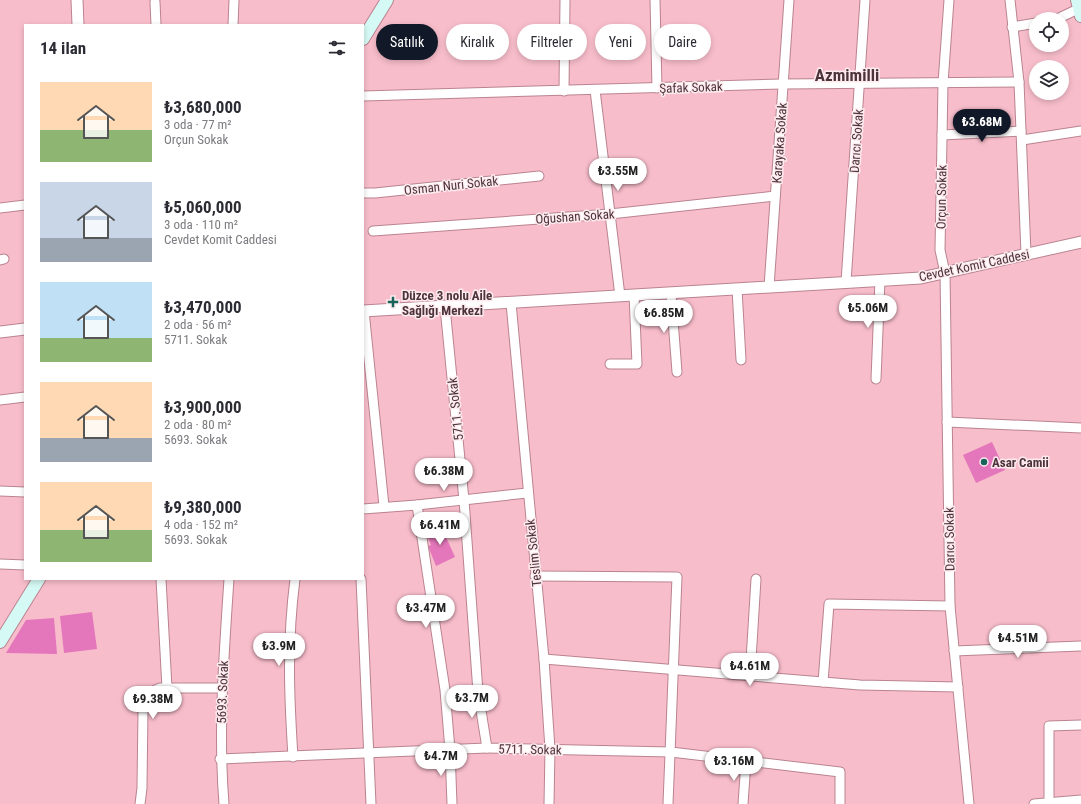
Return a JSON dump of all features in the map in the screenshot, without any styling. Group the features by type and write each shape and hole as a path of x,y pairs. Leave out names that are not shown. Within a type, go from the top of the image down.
{"main road":[{"path":"364,36 387,0"},
{"path":"0,642 3,630 38,580"}],"street":[{"path":"77,0 78,24"},
{"path":"233,24 234,0"},
{"path":"564,91 565,0"},
{"path":"655,0 657,88"},
{"name":"Karayaka Sokak","path":"769,287 789,0"},
{"name":"Darıcı Sokak","path":"846,282 861,83 865,0"},
{"name":"Orçun Sokak","path":"945,273 940,250 943,83 949,0"},
{"path":"1010,0 1019,82 1026,254"},
{"path":"154,2 156,24"},
{"path":"1069,14 1079,9"},
{"path":"1012,27 1029,24"},
{"name":"Şafak Sokak","path":"364,96 782,84 1019,82"},
{"path":"595,90 620,296"},
{"path":"942,135 1022,135 1081,131"},
{"name":"Osman Nuri Sokak","path":"364,192 375,193 539,176"},
{"name":"Oğushan Sokak","path":"373,231 610,214 775,196"},
{"path":"0,208 24,205"},
{"name":"Cevdet Komit Caddesi","path":"364,311 921,278 1081,242"},
{"name":"Darıcı Sokak","path":"945,273 950,606 969,804"},
{"path":"876,379 880,280"},
{"path":"737,289 741,360"},
{"path":"671,294 677,372"},
{"path":"610,364 637,364 634,295"},
{"name":"Teslim Sokak","path":"511,303 527,493 544,660 550,749 549,804"},
{"name":"5711. Sokak","path":"445,306 464,500 478,692 487,748 671,752 840,772 840,804"},
{"path":"364,311 384,506"},
{"path":"0,332 24,329"},
{"path":"0,400 24,397"},
{"path":"947,422 1081,428"},
{"path":"0,491 24,492"},
{"path":"364,509 384,506 417,505 527,493"},
{"path":"417,505 446,690 452,804"},
{"path":"0,564 24,565"},
{"path":"535,576 677,577 668,804"},
{"path":"161,580 167,688"},
{"name":"5693. Sokak","path":"224,804 220,759 222,688 229,580"},
{"path":"293,757 289,682 290,622 295,580"},
{"path":"361,580 371,804"},
{"path":"750,676 756,580"},
{"path":"823,682 829,604 950,606"},
{"path":"954,650 1081,646"},
{"path":"544,660 860,685 958,687"},
{"path":"140,804 142,788 143,710 145,699 153,691 167,688 222,688"},
{"path":"1049,803 1049,726 1081,725"},
{"path":"220,759 487,748"},
{"path":"743,804 746,761"},
{"path":"1034,804 1081,800"}],"building":[{"name":"Asar Camii","path":"992,442 1005,470 976,483 963,455"},
{"path":"441,526 455,557 436,566 428,546 431,545 426,532"},
{"path":"92,612 97,649 64,653 60,616"},
{"path":"54,618 57,654 6,653 26,620"}],"place":[{"name":"Düzce 3 nolu Aile Sağlığı Merkezi","path":"393,302"},
{"name":"Asar Camii","path":"984,462"}],"district":[{"name":"Azmimilli","path":"847,75"}]}
